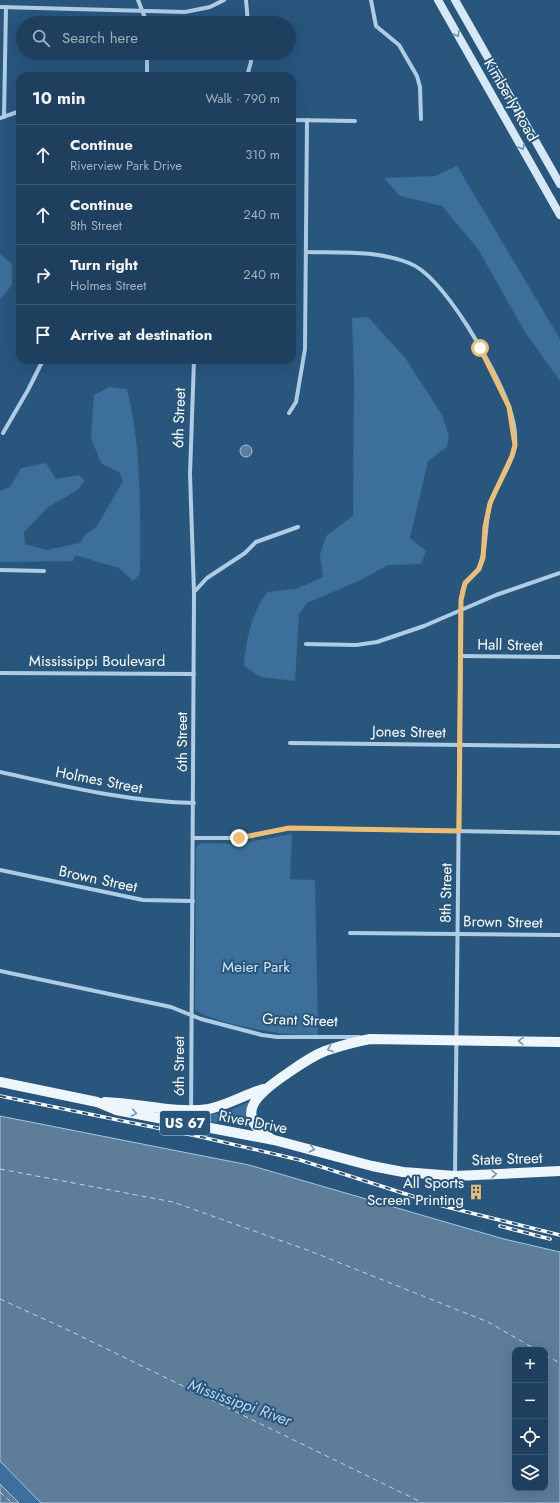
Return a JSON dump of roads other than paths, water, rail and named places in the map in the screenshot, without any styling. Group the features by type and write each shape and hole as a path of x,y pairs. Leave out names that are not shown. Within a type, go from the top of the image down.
{"main road":[{"name":"Kimberly Road","path":"438,0 560,215"},
{"name":"Kimberly Road","path":"455,0 560,184"},
{"name":"US 67","path":"97,1102 119,1102 191,1110 209,1109 230,1103 267,1088 305,1061 344,1044 370,1039 395,1040"},
{"name":"Grant Street","path":"395,1040 560,1042"},
{"name":"River Drive","path":"0,1082 97,1102 116,1110 274,1140 397,1171 455,1176"},
{"path":"267,1088 256,1098 251,1114 255,1126 274,1140"},
{"name":"State Street","path":"455,1176 560,1171"}],"street":[{"path":"138,0 144,16"},
{"path":"0,7 191,11 210,7 224,0"},
{"path":"246,0 247,16"},
{"path":"371,0 376,26 399,45 417,76 420,87 421,119"},
{"path":"6,7 2,118 16,113"},
{"path":"147,60 147,72"},
{"path":"248,72 251,60"},
{"path":"296,120 355,121"},
{"path":"289,413 296,402 305,349 307,120"},
{"name":"8th Street","path":"306,252 370,254 392,258 410,263 428,275 448,297 480,348 509,407 514,430 515,445 512,456 490,503 485,527 483,558 479,569 465,583 461,600 455,1176"},
{"path":"3,433 41,364"},
{"name":"6th Street","path":"191,1125 194,593 190,474 194,364"},
{"path":"194,593 207,578 245,552 256,542 298,527"},
{"path":"0,570 44,570"},
{"path":"306,644 356,645 377,642 424,626 496,595 560,573"},
{"name":"Hall Street","path":"460,656 560,657"},
{"name":"Mississippi Boulevard","path":"0,673 194,674"},
{"name":"Jones Street","path":"290,743 560,746"},
{"name":"Holmes Street","path":"0,772 122,798 144,801 194,803"},
{"path":"193,838 239,838 289,828 560,833"},
{"name":"Brown Street","path":"0,870 143,900 193,901"},
{"name":"Brown Street","path":"350,933 560,935"},
{"name":"Grant Street","path":"0,971 143,1000 191,1014 201,1019 262,1035 339,1036 395,1040"}],"water":[{"path":"246,445 250,447 252,451 250,455 246,457 242,455 240,451 242,447"},
{"name":"Mississippi River","path":"0,1116 249,1165 504,1239 560,1252 560,1503 41,1503 0,1461"},
{"path":"0,1484 19,1503 0,1503"}],"railway":[{"path":"0,1096 197,1136 300,1160 443,1206 560,1235"},
{"path":"500,1226 550,1239"}],"place":[{"name":"All Sports Screen Printing","path":"476,1192"}],"park label":[{"name":"Meier Park","path":"256,967"}]}
